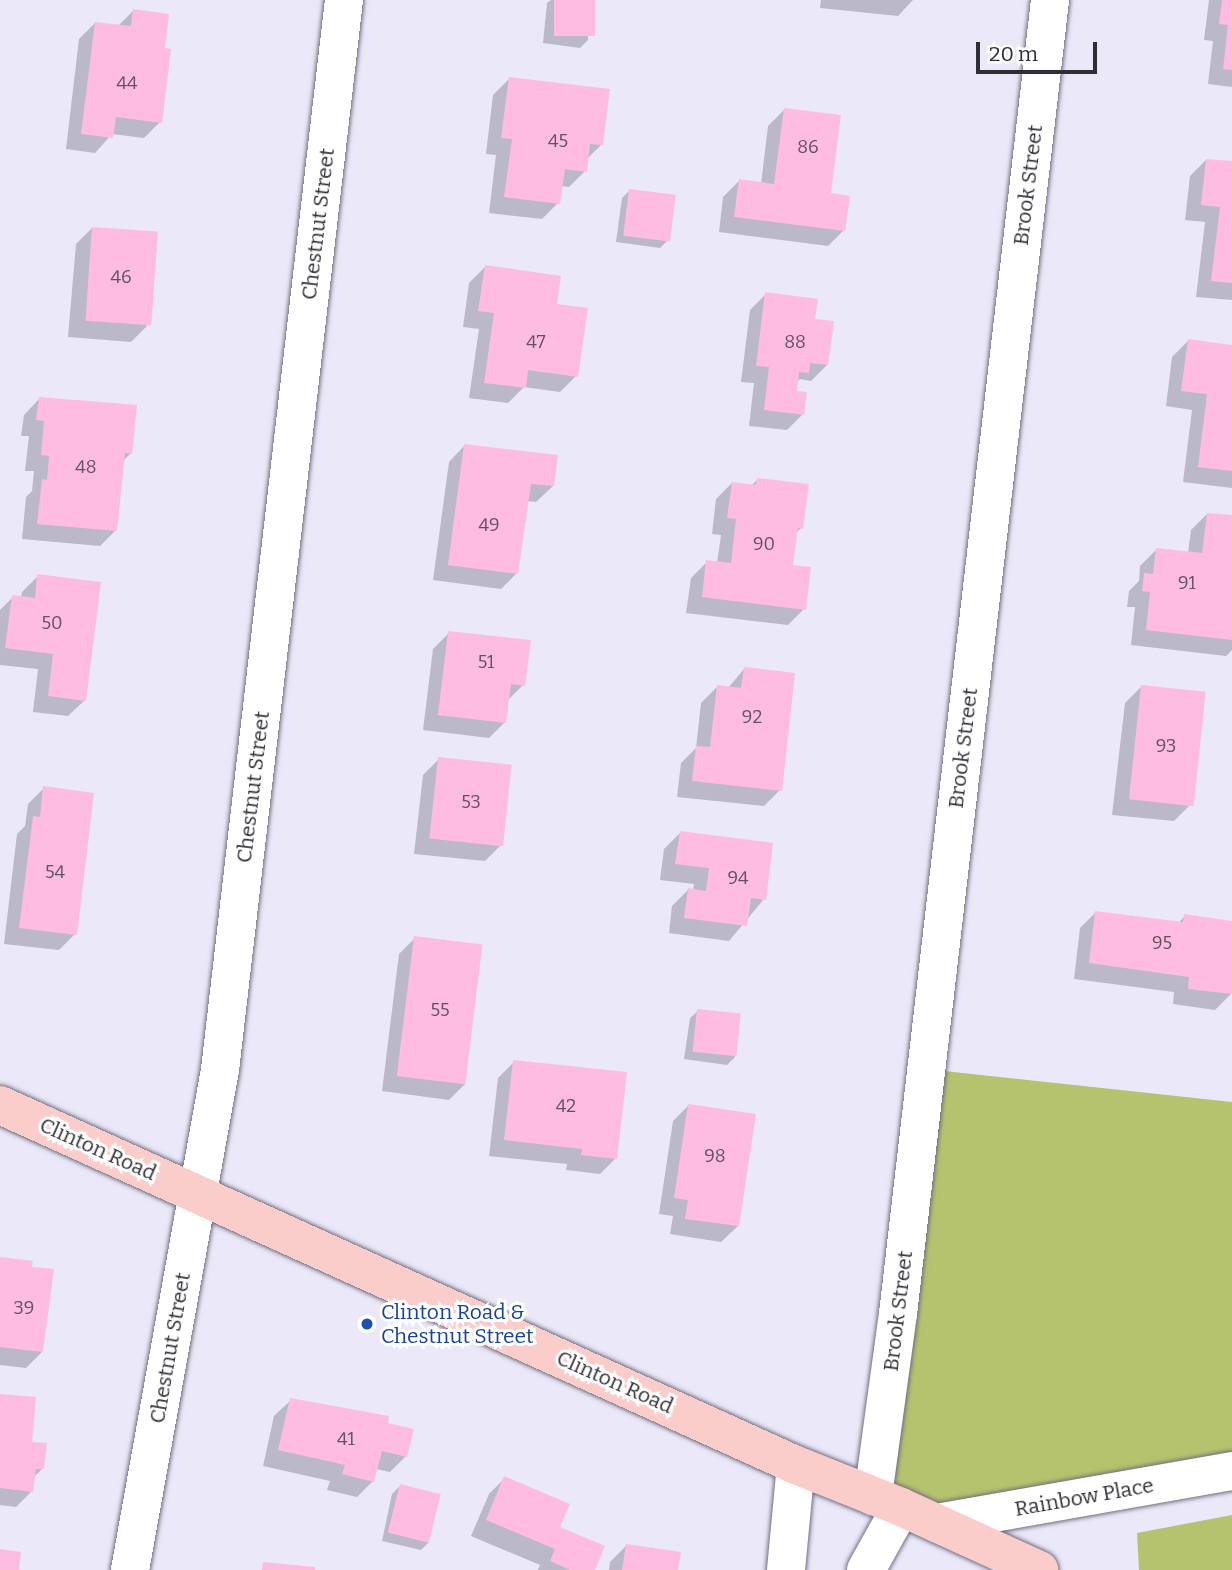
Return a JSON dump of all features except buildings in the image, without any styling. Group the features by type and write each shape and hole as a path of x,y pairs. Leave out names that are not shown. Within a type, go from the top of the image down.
{"main road":[{"name":"Clinton Road","path":"0,1105 796,1465 937,1523 1039,1570"}],"street":[{"name":"Chestnut Street","path":"130,1570 220,1070 344,0"},
{"name":"Brook Street","path":"866,1570 887,1502 898,1314 1050,0"},
{"path":"786,1570 796,1465"},
{"name":"Rainbow Place","path":"937,1523 1232,1472"}],"green space":[{"path":"944,1071 1232,1102 1232,1464 938,1512 894,1485"},
{"path":"1232,1515 1232,1570 1139,1570 1137,1533"}],"place":[{"name":"Clinton Road & Chestnut Street","path":"367,1324"}]}
